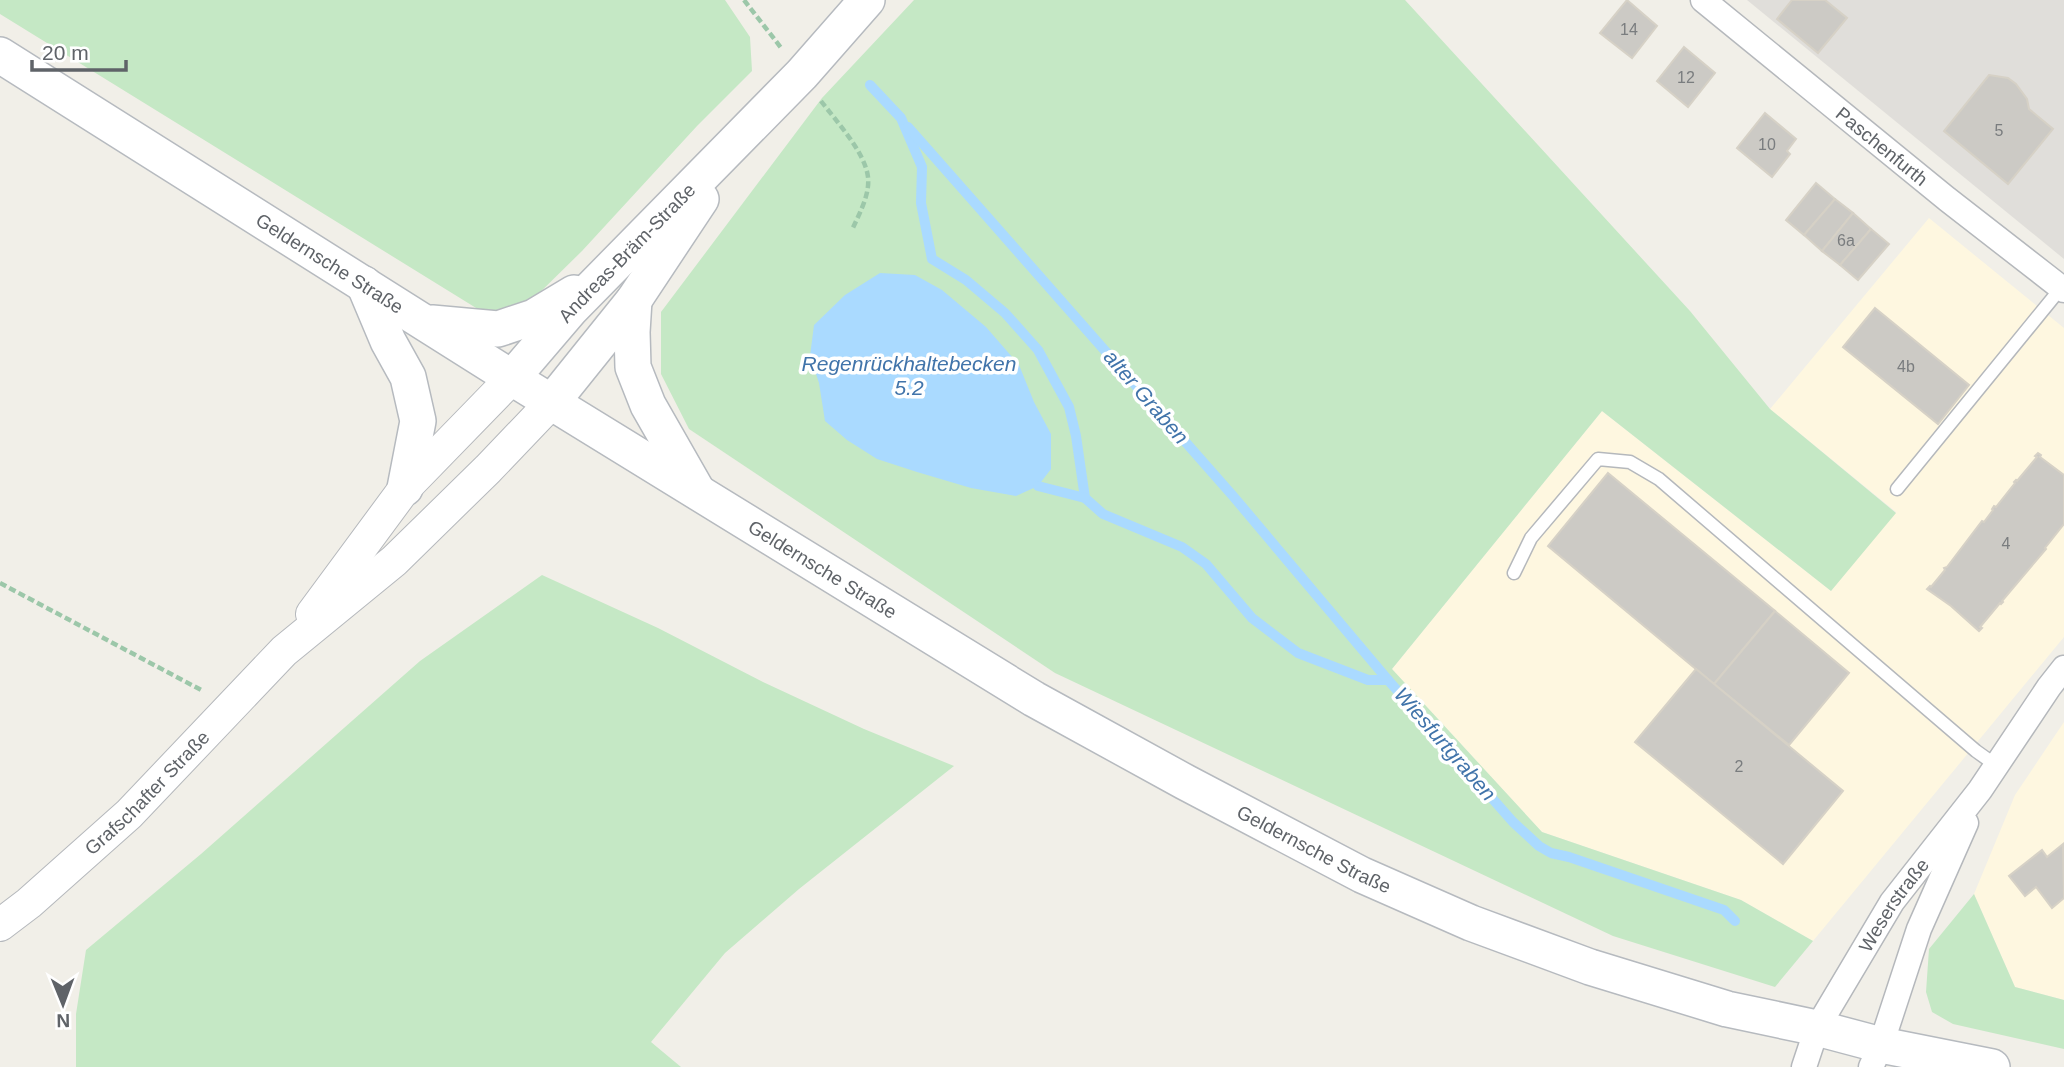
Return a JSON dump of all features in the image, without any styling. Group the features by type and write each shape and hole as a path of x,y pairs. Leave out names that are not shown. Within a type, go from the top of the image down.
{"main road":[{"name":"Andreas-Bräm-Straße","path":"512,378 572,309 802,74 867,0"},
{"name":"Geldernsche Straße","path":"0,55 512,378 1034,699 1362,874 1471,923 1590,967 1727,1009 1817,1028 1876,1056 1992,1067"},
{"name":"Andreas-Bräm-Straße","path":"552,402 634,300 745,132"},
{"path":"425,323 498,329 534,317 604,276"},
{"path":"364,284 388,341 408,377 418,421 405,488"},
{"name":"Geldernsche Straße","path":"634,300 633,367 648,405 697,492"}],"street":[{"name":"Paschenfurth","path":"1703,0 2062,289"},
{"name":"Grafschafter Straße","path":"284,651 405,488 512,378"},
{"name":"Grafschafter Straße","path":"0,925 29,903 129,814 284,651 394,561 552,402"},
{"name":"Weserstraße","path":"1804,1067 1817,1028 1892,902 1980,790 2064,668"},
{"name":"Weserstraße","path":"1876,1056 1919,929 1980,790"}],"lane":[{"path":"1898,489 2062,289"},
{"path":"1514,573 1531,538 1598,460 1630,462 1659,479 1976,751 1997,765"}],"path":[{"path":"744,0 860,155 868,177 864,203 852,230"},
{"path":"0,583 230,706"}],"shaded area":[{"path":"1747,0 2064,0 2064,259"},
{"path":"1929,218 2064,328 2064,637 1813,941 1741,900 1542,832 1392,669 1602,411 1831,591 1896,512 1770,409"},
{"path":"2064,722 2064,1000 2015,987 1974,894 2015,795"}],"green space":[{"path":"0,0 725,0 750,37 752,71 697,126 582,251 524,308 481,311 0,14"},
{"path":"914,0 1405,0 1690,311 1770,409 1896,513 1831,591 1602,411 1392,669 1542,832 1741,900 1813,941 1775,987 1613,936 1055,673 689,429 661,374 661,312 822,98"},
{"path":"542,575 658,628 763,682 864,729 954,766 799,889 725,953 651,1042 681,1067 76,1067 76,1014 86,950 201,854 420,661"},
{"path":"1974,894 2015,987 2064,1000 2064,1049 1953,1024 1932,1012 1926,992 1929,949"}],"water":[{"name":"Regenrückhaltebecken 5.2","path":"880,273 915,275 942,290 986,327 1019,365 1051,434 1051,469 1038,486 1016,496 971,488 917,472 877,459 847,440 825,421 819,383 810,356 814,325 845,295"}],"building":[{"path":"1627,0 1657,26 1632,58 1600,33"},
{"path":"1792,0 1825,0 1847,18 1818,53 1777,19"},
{"path":"1684,47 1715,73 1688,107 1657,81"},
{"path":"1989,75 2008,78 2016,84 2027,99 2029,109 2053,129 2008,184 1944,131"},
{"path":"1765,113 1796,139 1787,151 1790,154 1772,177 1737,148"},
{"path":"1816,183 1835,199 1804,235 1786,220"},
{"path":"1835,199 1853,213 1822,251 1804,235"},
{"path":"1853,213 1871,229 1840,265 1822,251"},
{"path":"1871,229 1889,244 1858,280 1840,265"},
{"path":"1875,308 1969,385 1938,424 1843,347"},
{"path":"2038,453 2064,475 2064,524 1979,631 1927,589"},
{"path":"1608,473 1775,611 1714,684 1548,546"},
{"path":"1775,611 1849,673 1789,745 1714,684"},
{"path":"1696,669 1843,791 1783,864 1635,742"},
{"path":"2063,844 2064,898 2052,908 2036,887 2025,896 2009,876 2042,850 2047,857"}],"waterway":[{"name":"Wiesfurtgraben","path":"870,85 901,118 922,167 921,203 932,259 966,280 1005,313 1038,350 1069,407 1085,498 1103,514 1182,547 1206,564 1252,618 1298,653 1368,680 1388,680 1513,822 1539,846 1551,853 1724,910 1735,921"},
{"name":"alter Graben","path":"908,127 1233,496 1388,680"},
{"path":"1038,486 1085,498"}]}
